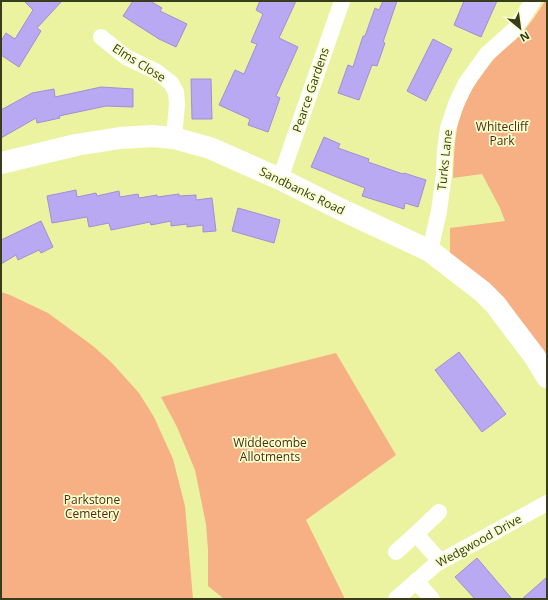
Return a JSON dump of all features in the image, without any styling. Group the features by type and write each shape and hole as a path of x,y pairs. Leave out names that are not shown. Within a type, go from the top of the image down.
{"main road":[{"name":"Sandbanks Road","path":"1,163 76,145 120,138 152,136 174,138 210,148 280,178 340,209 430,251 483,292 495,304 535,357 547,377"}],"street":[{"name":"Pearce Gardens","path":"280,178 342,1"},
{"name":"Turks Lane","path":"430,251 439,211 448,128 456,104 466,83 487,54 515,28 533,1"},
{"name":"Elms Close","path":"100,37 126,57 157,72 171,83 176,92 177,104 174,138"},
{"name":"Wedgwood Drive","path":"396,599 440,561 547,503"},
{"path":"396,552 440,512"},
{"path":"416,534 440,561"},
{"path":"416,581 432,599"}],"green space":[{"name":"Whitecliff Park","path":"545,1 547,1 547,377 450,267 450,228 505,221 500,208 482,174 453,178 455,141 464,106 475,85 489,65 525,29 536,16"},
{"name":"Parkstone Cemetery","path":"1,292 48,313 93,346 112,363 139,393 154,417 173,459 185,506 193,599 1,599"},
{"name":"Widdecombe Allotments","path":"336,353 396,455 306,520 345,599 224,599 208,586 206,524 195,470 177,427 161,397"}],"building":[{"path":"24,1 62,1 37,28 41,31 19,67 1,55 1,41 6,33 15,39 33,10"},
{"path":"133,1 150,1 162,8 160,11 187,24 176,47 159,39 123,16"},
{"path":"260,1 296,1 279,38 298,47 276,96 280,98 268,132 248,125 250,119 219,105 235,70 244,74 257,44 251,42 263,14 256,10"},
{"path":"383,1 397,1 383,42 385,43 377,66 372,65 359,100 338,93 348,65 353,67 363,36 365,36 375,8 379,10"},
{"path":"464,1 497,1 481,37 454,25"},
{"path":"433,39 452,49 426,101 407,91"},
{"path":"191,79 211,79 212,119 192,119"},
{"path":"101,87 133,89 133,107 106,106 59,116 60,118 37,123 36,118 1,138 1,110 32,93 54,89 55,97"},
{"path":"324,137 340,144 338,148 369,159 368,162 426,180 418,207 405,203 404,209 362,196 365,188 311,167"},
{"path":"76,190 77,197 96,193 97,196 119,191 120,197 138,194 139,198 179,194 179,196 196,195 196,200 212,198 216,231 203,232 203,225 187,227 187,224 171,226 171,221 151,225 150,222 111,230 109,223 89,227 87,217 52,223 47,196"},
{"path":"238,208 280,220 274,243 232,231"},
{"path":"41,221 53,247 41,253 39,250 18,260 16,255 1,264 1,240"},
{"path":"459,352 506,414 482,432 435,370"},
{"path":"477,558 512,599 475,599 455,577"},
{"path":"547,577 547,599 522,599"}]}
